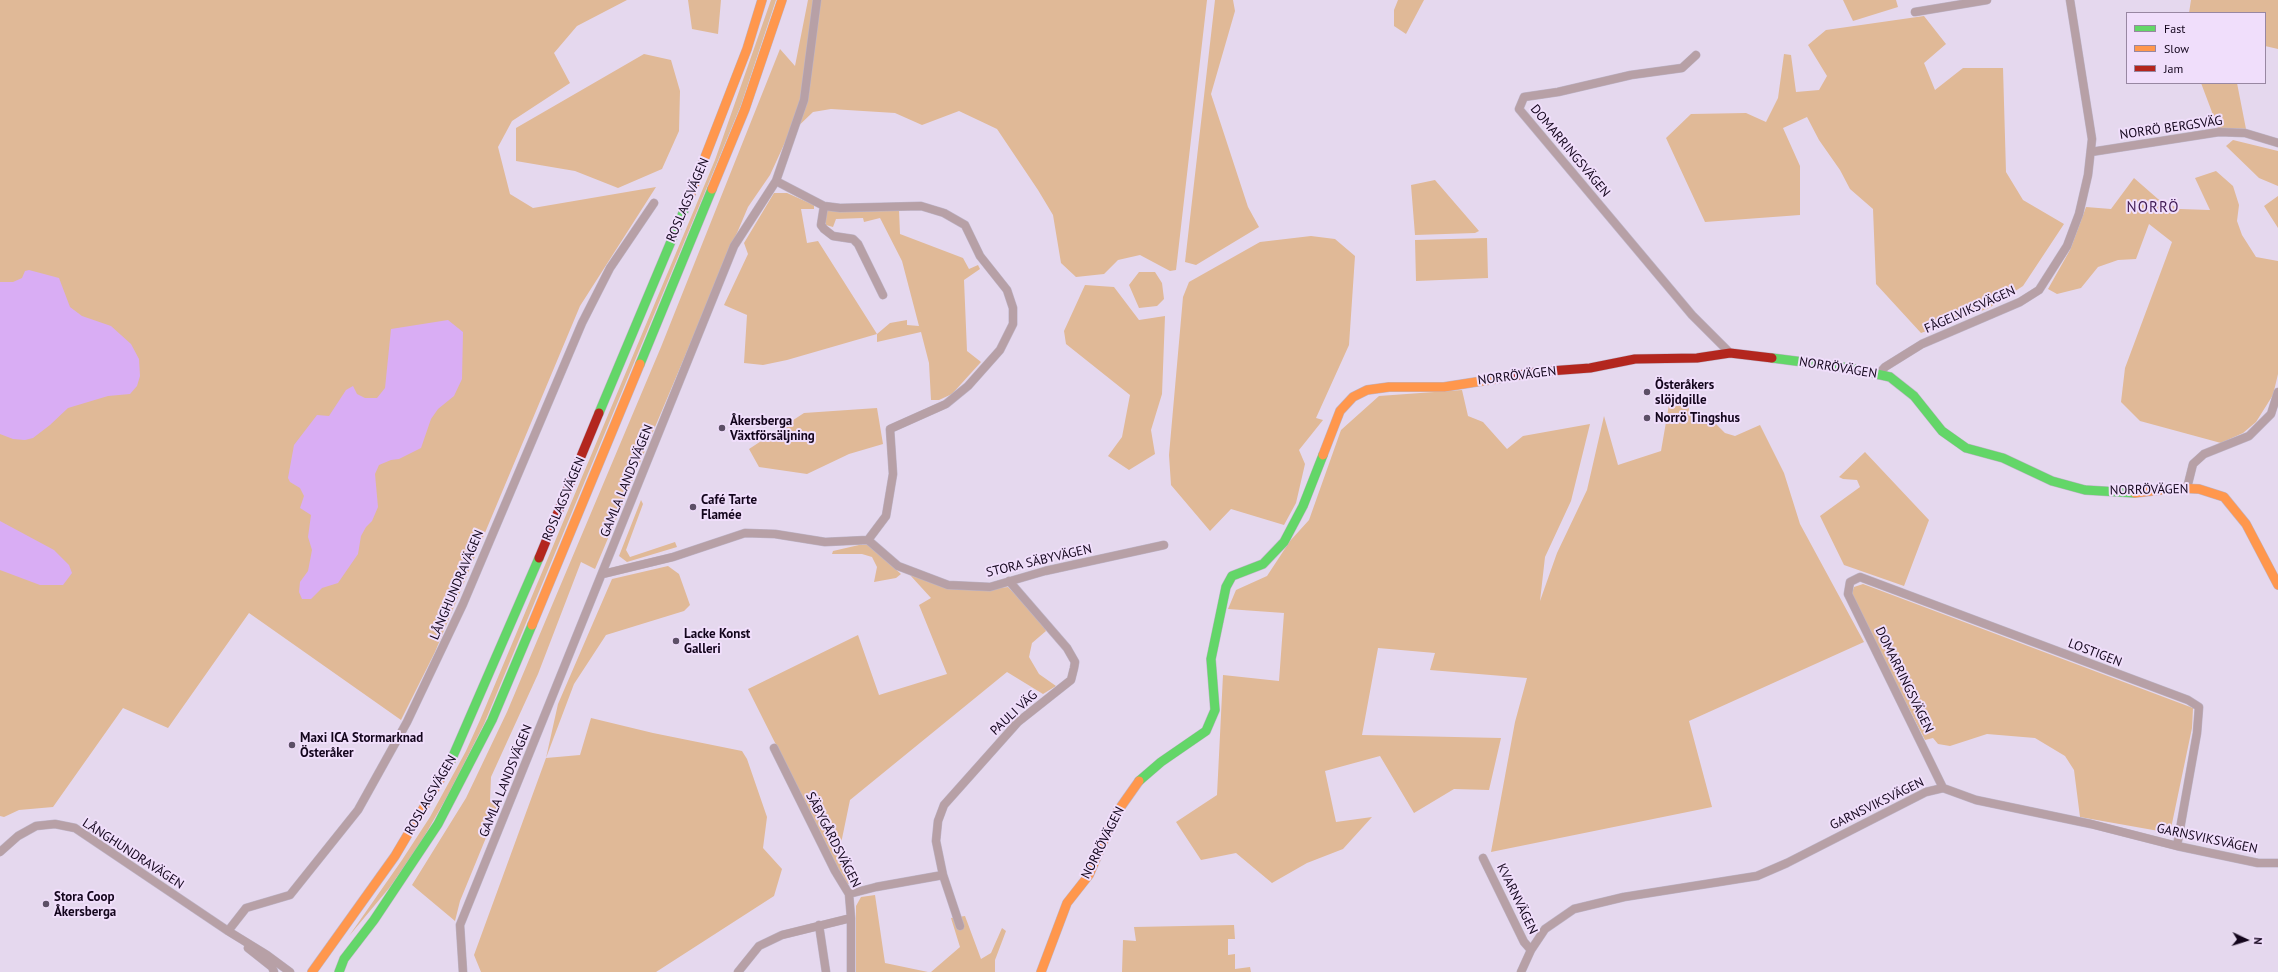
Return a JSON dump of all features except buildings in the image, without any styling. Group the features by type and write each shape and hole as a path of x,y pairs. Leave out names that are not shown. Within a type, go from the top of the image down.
{"main road":[{"name":"ROSLAGSVÄGEN","path":"312,972 395,856 425,808 454,756 500,652 703,165 762,0"},
{"name":"ROSLAGSVÄGEN","path":"339,972 344,959 374,920 438,824 469,767 492,720 745,109 782,0"},
{"name":"NORRÖVÄGEN","path":"1042,972 1067,903 1089,875 1115,815 1139,781 1167,758 1206,731 1215,710 1211,659 1226,587 1232,576 1263,564 1284,542 1304,506 1340,411 1353,397 1367,390 1388,387 1444,387 1536,372 1590,368 1636,359 1696,358 1730,353 1822,364 1890,377 1914,396 1942,431 1966,448 2003,458 2052,481 2085,490 2130,492 2187,488 2199,489 2224,497 2246,524 2278,585"}],"street":[{"name":"GAMLA LANDSVÄGEN","path":"463,972 460,925 603,574 734,246 776,181 804,100 817,0"},
{"path":"1915,12 1987,0"},
{"name":"FÅGELVIKSVÄGEN","path":"1878,375 1885,367 1922,344 2020,302 2039,290 2067,246 2077,220 2088,175 2092,139 2070,0"},
{"name":"DOMARRINGSVÄGEN","path":"1696,54 1682,68 1631,75 1558,92 1524,97 1518,109 1692,315 1730,353"},
{"name":"NORRÖ BERGSVÄG","path":"2091,152 2219,132 2245,133 2278,143"},
{"path":"603,574 673,557 745,533 775,534 825,542 868,540 886,516 890,430 946,404 968,386 1000,350 1013,324 1013,308 1007,290 973,246 965,225 950,217 921,206 840,208 824,206 776,181"},
{"name":"LÅNGHUNDRAVÄGEN","path":"228,931 246,908 290,895 358,810 433,671 464,604 557,380 597,292 621,249 654,203"},
{"path":"824,206 822,225 824,229 833,236 853,239 858,244 883,296"},
{"path":"2187,488 2193,464 2204,454 2249,436 2271,414 2278,392"},
{"name":"STORA SÄBYVÄGEN","path":"868,540 898,566 948,585 990,587 1045,571 1164,545"},
{"name":"LOSTIGEN","path":"1850,582 1860,577 2188,700 2199,707 2198,733 2177,846"},
{"name":"PAULI VÄG","path":"960,926 943,875 936,841 938,821 944,805 1018,722 1070,680 1075,662 1067,648 1009,581"},
{"name":"DOMARRINGSVÄGEN","path":"1850,582 1848,594 1943,788"},
{"name":"SÄBYGÅRDSVÄGEN","path":"774,748 835,871 849,894 852,918 851,972"},
{"name":"GARNSVIKSVÄGEN","path":"1521,972 1531,950 1545,929 1574,909 1624,898 1757,876 1787,863 1926,792 1943,788 1976,800 2090,824 2177,846 2258,863 2278,864"},
{"name":"LÅNGHUNDRAVÄGEN","path":"0,852 18,836 36,826 55,824 76,828 228,931 268,955 290,972"},
{"name":"KVARNVÄGEN","path":"1483,858 1524,942 1531,950"},
{"path":"849,894 876,887 943,875"},
{"path":"738,972 759,946 782,935 852,918"},
{"path":"819,925 826,972"},
{"name":"LÅNGHUNDRAVÄGEN","path":"228,931 272,967 274,972"}],"shaded area":[{"path":"0,0 627,0 577,26 554,53 570,83 512,121 498,147 510,194 533,208 656,187 580,306 435,652 401,720 249,613 168,728 123,708 53,807 19,810 4,817 0,816"},
{"path":"688,0 721,0 718,34 692,29"},
{"path":"771,0 776,0 741,105 484,724 448,795 421,842 390,887 349,936 430,817 466,751 480,720 715,160"},
{"path":"808,0 1207,0 1176,270 1170,271 1140,255 1118,260 1104,274 1076,277 1061,263 1053,215 997,129 959,111 922,125 895,113 831,109 813,112 788,136 770,175 748,207 595,569 581,562 538,674 491,777 490,800 499,806 460,901 455,921 412,885 466,798 507,712 661,347 780,49 795,66"},
{"path":"1215,0 1233,0 1235,11 1211,94 1248,207 1259,227 1196,265 1185,262"},
{"path":"1398,0 1424,0 1406,34 1394,26 1394,10"},
{"path":"1843,0 1896,0 1898,7 1853,21"},
{"path":"2191,0 2278,0 2278,49 2266,46 2266,12 2189,12"},
{"path":"1924,16 1946,44 1924,63 1935,90 1963,68 2003,68 2006,172 2023,200 2064,224 2023,286 1989,308 1921,333 1876,284 1873,209 1850,189 1840,170 1819,140 1807,117 1783,128 1800,166 1800,215 1705,222 1666,138 1691,114 1746,113 1766,122 1778,98 1784,54 1791,55 1796,92 1819,90 1827,76 1808,45 1826,30"},
{"path":"644,54 671,60 680,91 679,131 662,169 618,188 575,171 516,161 516,128"},
{"path":"2201,84 2237,84 2246,129 2218,128"},
{"path":"2233,140 2278,151 2278,186 2259,178 2226,146"},
{"path":"2216,171 2233,186 2239,205 2237,221 2242,235 2256,257 2278,261 2278,374 2273,395 2256,422 2243,433 2221,443 2140,421 2121,402 2125,368 2172,242 2149,224 2136,259 2118,260 2098,267 2081,288 2057,294 2048,289 2070,250 2086,207 2111,209 2134,178 2158,199 2180,209 2210,210 2195,178"},
{"path":"1435,180 1479,231 1475,233 1415,235 1411,185"},
{"path":"774,193 787,193 814,205 814,209 801,209 807,243 818,241 877,334 787,360 763,365 744,363 747,315 724,305 748,254 744,243"},
{"path":"2278,196 2278,228 2264,206"},
{"path":"826,209 899,210 900,234 963,258 969,269 978,265 980,269 964,280 967,351 981,362 952,394 939,400 931,400 929,363 921,332 877,342 877,334 890,323 907,320 907,325 919,326 902,261 880,218 864,222 863,218 836,219 833,227 826,225"},
{"path":"1311,236 1335,239 1355,256 1349,345 1316,418 1323,420 1299,450 1305,464 1296,503 1284,525 1231,509 1210,531 1171,485 1169,455 1183,297 1189,282 1260,242"},
{"path":"1487,238 1488,278 1416,281 1415,240"},
{"path":"29,270 59,278 70,307 82,316 111,326 131,344 139,359 140,376 137,386 130,394 108,396 68,408 33,438 25,440 13,439 0,434 0,282 13,282 22,278 25,271"},
{"path":"1139,272 1155,272 1162,283 1164,299 1157,306 1139,308 1129,285"},
{"path":"1085,285 1114,287 1139,320 1165,316 1162,394 1151,430 1155,454 1129,470 1108,456 1122,437 1130,395 1066,344 1064,331"},
{"path":"448,320 463,332 462,379 454,396 438,409 431,419 421,448 399,459 391,460 379,465 375,474 378,507 372,521 366,527 361,536 358,554 338,583 322,588 311,599 302,599 299,592 300,582 308,571 312,550 308,537 311,515 300,508 304,496 300,488 290,482 288,478 294,445 317,415 329,416 346,390 353,386 357,394 365,398 377,398 385,388 391,329"},
{"path":"1462,390 1468,416 1483,422 1507,449 1523,436 1590,424 1571,501 1545,557 1540,601 1557,553 1587,490 1604,416 1618,465 1661,451 1670,399 1688,396 1689,410 1695,415 1714,417 1715,423 1725,433 1735,436 1760,425 1784,473 1800,524 1864,642 1689,721 1712,807 1491,852 1515,722 1527,678 1430,670 1435,653 1378,648 1362,735 1501,738 1489,790 1454,789 1414,813 1380,756 1325,771 1336,822 1372,817 1343,849 1307,863 1272,883 1236,853 1201,860 1176,822 1217,795 1223,675 1279,681 1284,613 1228,609 1236,590 1267,576 1290,541 1309,520 1341,430 1379,396"},
{"path":"877,408 883,444 849,454 807,474 759,467 749,449 804,413"},
{"path":"1865,452 1929,520 1904,586 1844,565 1820,516 1860,487 1857,480 1843,479 1839,477"},
{"path":"641,500 643,504 626,550 630,557 675,542 677,547 627,562 619,556"},
{"path":"0,521 54,550 69,565 72,573 63,585 40,585 0,570"},
{"path":"859,545 869,545 901,574 896,578 874,582 877,567 872,557 862,554 832,554 833,551"},
{"path":"668,566 679,574 690,605 684,611 606,635 574,684 546,758 558,704 612,579"},
{"path":"910,575 948,587 982,590 1008,587 1043,623 1046,631 1032,643 1029,657 1039,674 1056,686 1043,694 1007,672 850,800 838,858 854,884 846,884 748,689 858,635 879,695 947,674 919,605 931,598"},
{"path":"1863,584 2193,708 2192,728 2170,833 2080,817 2074,770 2065,756 2035,738 1987,734 1950,746 1938,744 1933,738 1925,740 1851,596 1854,587"},
{"path":"591,718 653,733 742,751 747,759 767,817 763,848 782,869 774,896 656,972 481,972 474,955 546,758 580,755"},
{"path":"875,895 885,963 928,972 856,972 856,906 861,897"},
{"path":"965,916 981,959 991,953 1002,928 1006,931 995,960 995,972 931,972 960,947 951,918"},
{"path":"1234,925 1235,939 1228,939 1228,955 1235,954 1235,969 1250,967 1251,972 1122,972 1123,940 1136,941 1134,927"}],"traffic: fast":[{"path":"640,364 712,189"},
{"path":"599,413 688,201"},
{"path":"1772,358 1850,368 1890,377 1914,396 1942,431 1966,448 2003,458 2052,481 2085,490 2135,493"},
{"path":"1139,781 1161,762 1206,731 1215,710 1211,659 1226,587 1232,576 1263,564 1284,542 1303,506 1323,455"},
{"path":"450,763 539,558"},
{"path":"339,972 344,959 374,920 438,824 492,720 532,625"}],"traffic: slow":[{"path":"688,201 747,49 762,0"},
{"path":"712,189 745,109 782,0"},
{"path":"532,625 640,364"},
{"path":"1323,455 1340,411 1353,397 1367,390 1389,387 1444,387 1508,377"},
{"path":"2135,493 2177,488 2199,489 2224,497 2246,524 2278,585"},
{"path":"312,972 395,856 450,763"},
{"path":"1041,972 1067,903 1089,875 1115,815 1139,781"}],"traffic: jam":[{"path":"1508,377 1536,372 1590,368 1635,359 1697,358 1730,353 1772,358"},
{"path":"539,558 599,413"}],"place":[{"name":"Österåkers slöjdgille","path":"1647,392"},
{"name":"Norrö Tingshus","path":"1647,418"},
{"name":"Åkersberga Växtförsäljning","path":"722,428"},
{"name":"Café Tarte Flamée","path":"693,507"},
{"name":"Lacke Konst Galleri","path":"676,641"},
{"name":"Maxi ICA Stormarknad Österåker","path":"292,745"},
{"name":"Stora Coop Åkersberga","path":"46,904"}],"district":[{"name":"NORRÖ","path":"2153,208"}]}
